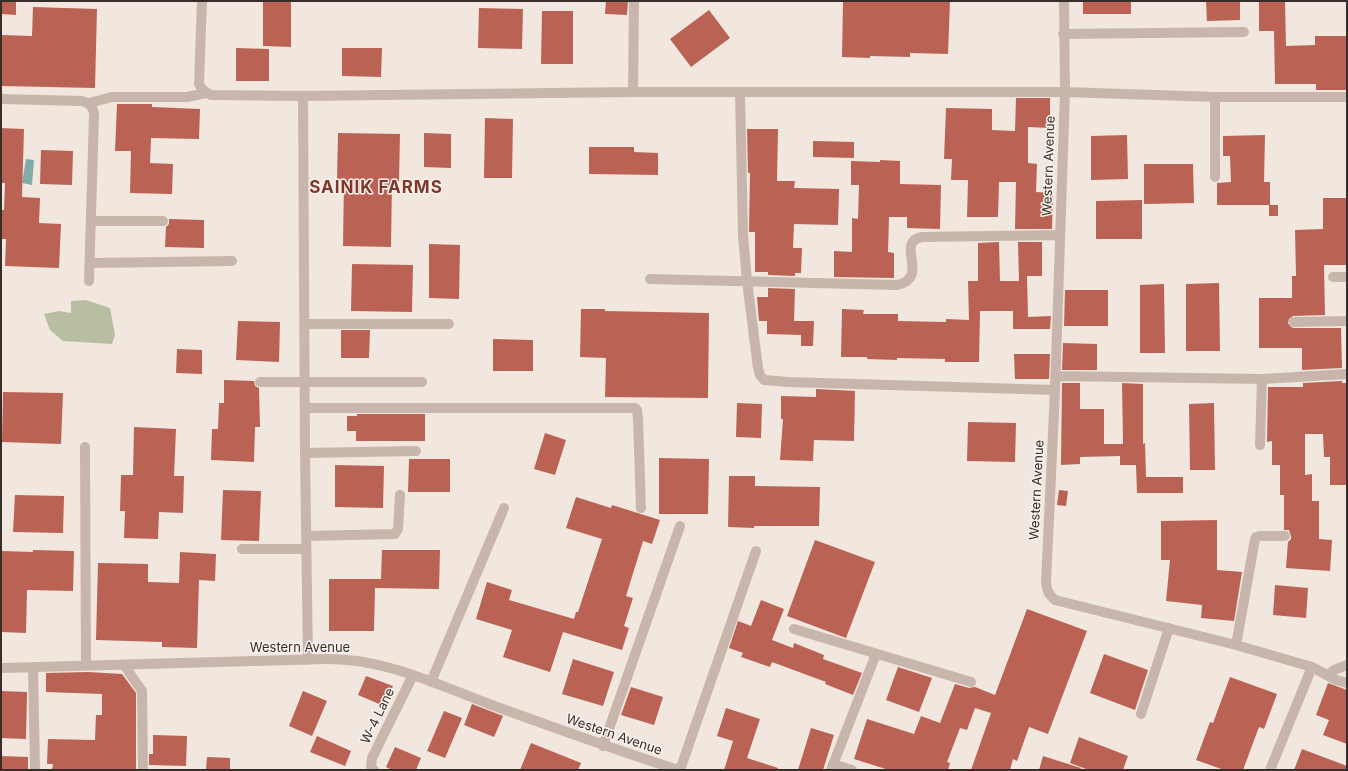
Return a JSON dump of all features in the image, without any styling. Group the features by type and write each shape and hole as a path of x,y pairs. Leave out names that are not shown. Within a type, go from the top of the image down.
{"street":[{"path":"202,1 199,84 201,89 206,93"},
{"path":"633,92 634,1"},
{"name":"Western Avenue","path":"1064,1 1065,92 1055,390 1046,583 1049,596 1055,600 1236,645 1312,667 1347,683"},
{"path":"1064,34 1244,32"},
{"path":"1,99 82,101 89,103 112,97 187,97 206,93 302,96 633,92 1065,92 1215,97 1347,97"},
{"path":"740,92 742,210 747,281 758,368 760,375 764,380 1055,390"},
{"path":"302,96 308,660"},
{"path":"1215,97 1215,178"},
{"path":"89,103 93,108 94,115 89,281"},
{"path":"91,221 163,221"},
{"path":"650,279 897,285 910,280 912,275 911,248 912,242 915,238 1060,234"},
{"path":"90,264 232,261"},
{"path":"1333,277 1347,277"},
{"path":"1294,322 1347,321"},
{"path":"304,324 449,324"},
{"path":"1055,376 1262,379 1347,374"},
{"path":"1260,445 1262,379"},
{"path":"260,382 422,382"},
{"path":"305,408 634,408 637,410 638,419 641,508"},
{"path":"85,447 86,666"},
{"path":"305,453 416,451"},
{"path":"306,536 395,534 398,529 400,495"},
{"path":"431,682 504,508"},
{"path":"603,746 680,526"},
{"path":"1236,645 1256,537 1285,536"},
{"path":"242,549 306,549"},
{"path":"679,770 756,551"},
{"path":"1141,714 1169,628"},
{"path":"794,629 971,682"},
{"path":"852,770 832,767 876,654"},
{"name":"Western Avenue","path":"1,668 342,659 358,661 375,664 413,675 603,746 679,770"},
{"path":"124,665 142,691 143,770"},
{"path":"1328,675 1334,670 1347,665"},
{"path":"33,667 35,770"},
{"path":"1270,770 1312,667"},
{"name":"W-4 Lane","path":"374,770 372,768 372,758 413,675"}],"green space":[{"path":"86,300 110,308 115,335 112,344 63,341 50,330 44,314 59,311 71,313 71,301"}],"water":[{"path":"26,159 34,160 32,185 22,183"}],"building":[{"path":"1,1 16,1 16,15 1,14"},
{"path":"263,1 291,1 291,47 263,46"},
{"path":"606,1 628,1 627,15 605,14"},
{"path":"843,1 950,1 948,54 910,53 910,57 842,57"},
{"path":"1083,1 1131,1 1131,14 1083,14"},
{"path":"1206,1 1240,1 1240,20 1207,21"},
{"path":"1259,1 1285,1 1286,46 1315,45 1315,36 1347,36 1347,90 1316,90 1316,84 1275,84 1274,31 1259,31"},
{"path":"33,7 97,9 95,88 1,86 1,35 32,36"},
{"path":"479,8 523,9 522,49 478,48"},
{"path":"709,10 730,38 691,67 670,39"},
{"path":"542,11 573,11 573,64 541,64"},
{"path":"236,48 269,49 269,81 236,81"},
{"path":"342,48 382,48 381,77 342,76"},
{"path":"1016,98 1050,98 1050,128 1028,127 1028,163 1037,164 1036,192 1053,193 1052,229 1015,229 1016,182 999,182 998,217 967,217 968,180 951,180 952,159 944,159 946,108 992,109 992,130 1015,131"},
{"path":"117,104 152,104 152,107 200,109 199,139 151,138 150,163 173,164 172,194 130,193 131,151 115,151"},
{"path":"485,118 513,119 512,178 484,178"},
{"path":"1,128 24,129 22,197 40,198 39,223 61,224 59,268 5,266 6,239 1,239 1,210 4,210 5,183 1,183"},
{"path":"747,129 778,129 777,181 795,181 794,188 839,189 838,225 794,224 793,248 802,248 801,273 795,273 795,276 768,275 768,272 755,272 755,232 749,232 750,173 748,173"},
{"path":"338,133 400,134 399,181 392,181 391,247 343,246 344,180 337,180"},
{"path":"424,133 451,134 451,168 424,167"},
{"path":"1127,135 1128,179 1091,180 1091,136"},
{"path":"1265,135 1264,182 1270,182 1270,205 1217,205 1217,183 1231,182 1230,156 1223,156 1223,136"},
{"path":"813,141 854,142 854,158 813,157"},
{"path":"589,147 634,147 634,152 658,153 658,175 589,174"},
{"path":"41,150 73,151 72,185 40,184"},
{"path":"880,160 900,161 900,184 941,185 940,229 907,228 907,217 889,217 888,252 894,253 894,278 834,277 834,251 852,252 852,218 858,219 859,185 851,185 851,161 880,162"},
{"path":"1144,164 1193,164 1194,203 1144,204"},
{"path":"1323,198 1347,198 1346,265 1324,265 1325,315 1293,316 1289,319 1288,323 1294,328 1341,328 1342,368 1302,370 1302,348 1259,348 1259,298 1292,298 1292,276 1296,276 1295,230 1323,229"},
{"path":"1142,200 1142,239 1096,239 1096,201"},
{"path":"1269,205 1278,205 1278,216 1269,216"},
{"path":"169,219 204,220 204,248 165,247 166,227 169,224"},
{"path":"999,242 1000,281 1019,281 1018,242 1042,242 1042,276 1027,276 1028,317 1051,316 1050,329 1013,329 1013,311 980,311 979,362 945,362 945,359 897,358 897,360 867,359 867,357 841,357 842,309 864,310 863,314 898,314 898,321 946,322 946,319 969,320 968,281 978,281 978,243"},
{"path":"429,244 460,245 459,299 429,298"},
{"path":"352,264 413,265 412,312 351,311"},
{"path":"1219,283 1220,351 1186,351 1186,284"},
{"path":"1164,284 1165,353 1140,353 1140,285"},
{"path":"768,288 795,289 794,321 814,321 813,346 801,346 801,335 767,334 767,321 759,321 757,297 768,297"},
{"path":"1065,290 1108,290 1108,326 1064,326"},
{"path":"581,309 605,309 605,311 709,313 708,398 605,397 606,358 580,357"},
{"path":"238,321 280,322 279,362 236,360"},
{"path":"341,330 370,330 369,358 341,358"},
{"path":"493,339 533,340 533,371 493,371"},
{"path":"1063,343 1097,344 1097,370 1062,370"},
{"path":"177,349 202,350 202,374 176,373"},
{"path":"1014,354 1050,354 1049,379 1015,379"},
{"path":"224,380 254,381 255,386 259,388 260,427 255,427 254,462 211,460 212,429 218,429 219,403 224,403"},
{"path":"1342,381 1342,383 1347,383 1347,485 1330,485 1330,457 1324,457 1323,434 1305,434 1305,475 1312,474 1312,501 1319,501 1319,539 1332,540 1330,571 1286,568 1288,542 1291,539 1291,536 1289,530 1284,530 1284,495 1280,495 1280,465 1272,465 1272,441 1267,442 1268,387 1303,387 1303,383"},
{"path":"1062,383 1080,383 1080,409 1104,409 1104,444 1123,444 1122,383 1143,384 1143,444 1145,443 1146,477 1183,477 1183,493 1137,493 1136,465 1120,465 1120,456 1080,457 1080,464 1061,465"},
{"path":"816,389 855,391 854,441 814,440 813,461 780,460 783,419 781,419 781,396 816,397"},
{"path":"3,392 63,393 61,444 2,442"},
{"path":"737,403 762,404 761,438 736,437"},
{"path":"1214,403 1215,470 1190,470 1189,404"},
{"path":"357,414 425,414 425,441 356,441 356,431 347,431 347,416 357,416"},
{"path":"968,422 1016,423 1015,462 967,461"},
{"path":"134,427 176,429 174,476 184,476 183,513 159,512 158,539 124,538 125,511 120,511 121,475 133,475"},
{"path":"545,433 566,440 555,475 534,469"},
{"path":"659,458 709,459 708,514 659,514"},
{"path":"409,459 450,459 450,492 408,492"},
{"path":"335,465 384,466 383,508 335,507"},
{"path":"729,476 755,476 755,486 820,487 819,526 754,526 754,528 728,527"},
{"path":"223,490 261,491 259,541 221,540"},
{"path":"1059,490 1068,491 1066,506 1057,505"},
{"path":"15,495 64,496 63,533 13,532"},
{"path":"576,497 611,508 612,505 660,520 652,544 643,541 626,596 633,598 624,626 629,628 622,650 563,632 550,672 503,657 512,630 476,619 487,582 512,590 509,600 574,619 576,612 578,612 602,539 566,528"},
{"path":"1217,520 1217,570 1242,572 1234,621 1201,618 1202,605 1166,601 1170,560 1161,560 1161,521"},
{"path":"815,540 875,562 846,638 787,616"},
{"path":"33,550 74,551 73,591 27,590 26,633 1,632 1,551 33,552"},
{"path":"382,550 440,550 439,589 375,588 374,631 329,631 329,579 381,579"},
{"path":"180,552 216,554 215,581 199,580 197,648 162,647 162,642 96,640 98,563 148,564 148,582 179,583"},
{"path":"1275,585 1308,588 1306,618 1273,615"},
{"path":"761,600 784,609 772,640 793,648 794,643 824,655 823,659 862,673 853,695 825,684 826,682 772,662 770,667 741,657 743,653 729,648 738,621 751,626"},
{"path":"1027,609 1087,631 1048,734 1029,727 1017,761 1013,759 1010,770 971,770 991,713 975,708 967,730 960,728 947,762 950,763 948,770 889,770 854,759 867,719 914,734 921,716 940,723 955,684 969,688 975,687 995,695"},
{"path":"1104,654 1148,670 1135,710 1090,693"},
{"path":"573,659 614,672 603,706 562,694"},
{"path":"898,667 932,678 919,712 886,700"},
{"path":"88,672 122,674 136,693 136,770 52,770 53,764 47,764 48,739 95,740 96,715 102,715 102,694 46,692 46,673"},
{"path":"366,676 393,686 384,706 358,695"},
{"path":"1230,677 1277,694 1264,729 1259,727 1243,770 1224,770 1196,760 1210,722 1213,723"},
{"path":"1328,683 1347,690 1347,744 1323,735 1329,720 1316,715"},
{"path":"631,687 663,697 654,725 621,715"},
{"path":"1,691 27,692 26,739 1,738"},
{"path":"303,691 327,701 312,736 289,726"},
{"path":"472,704 503,716 494,737 464,725"},
{"path":"726,708 760,719 747,758 778,768 778,770 724,770 733,741 717,736"},
{"path":"444,711 462,718 445,758 427,751"},
{"path":"811,728 834,735 823,770 798,770"},
{"path":"153,735 187,736 186,766 149,765 149,754 153,754"},
{"path":"317,736 351,751 345,766 310,752"},
{"path":"1079,737 1128,756 1123,770 1089,770 1070,763"},
{"path":"531,743 581,763 578,770 520,770"},
{"path":"395,747 421,758 416,770 392,770 386,767"},
{"path":"1302,749 1347,766 1347,770 1294,770"},
{"path":"1,756 28,757 28,770 1,770"},
{"path":"1043,756 1081,768 1080,770 1039,770"},
{"path":"207,757 230,758 230,770 206,770"}],"district":[{"name":"SAINIK FARMS","path":"376,188"}]}
